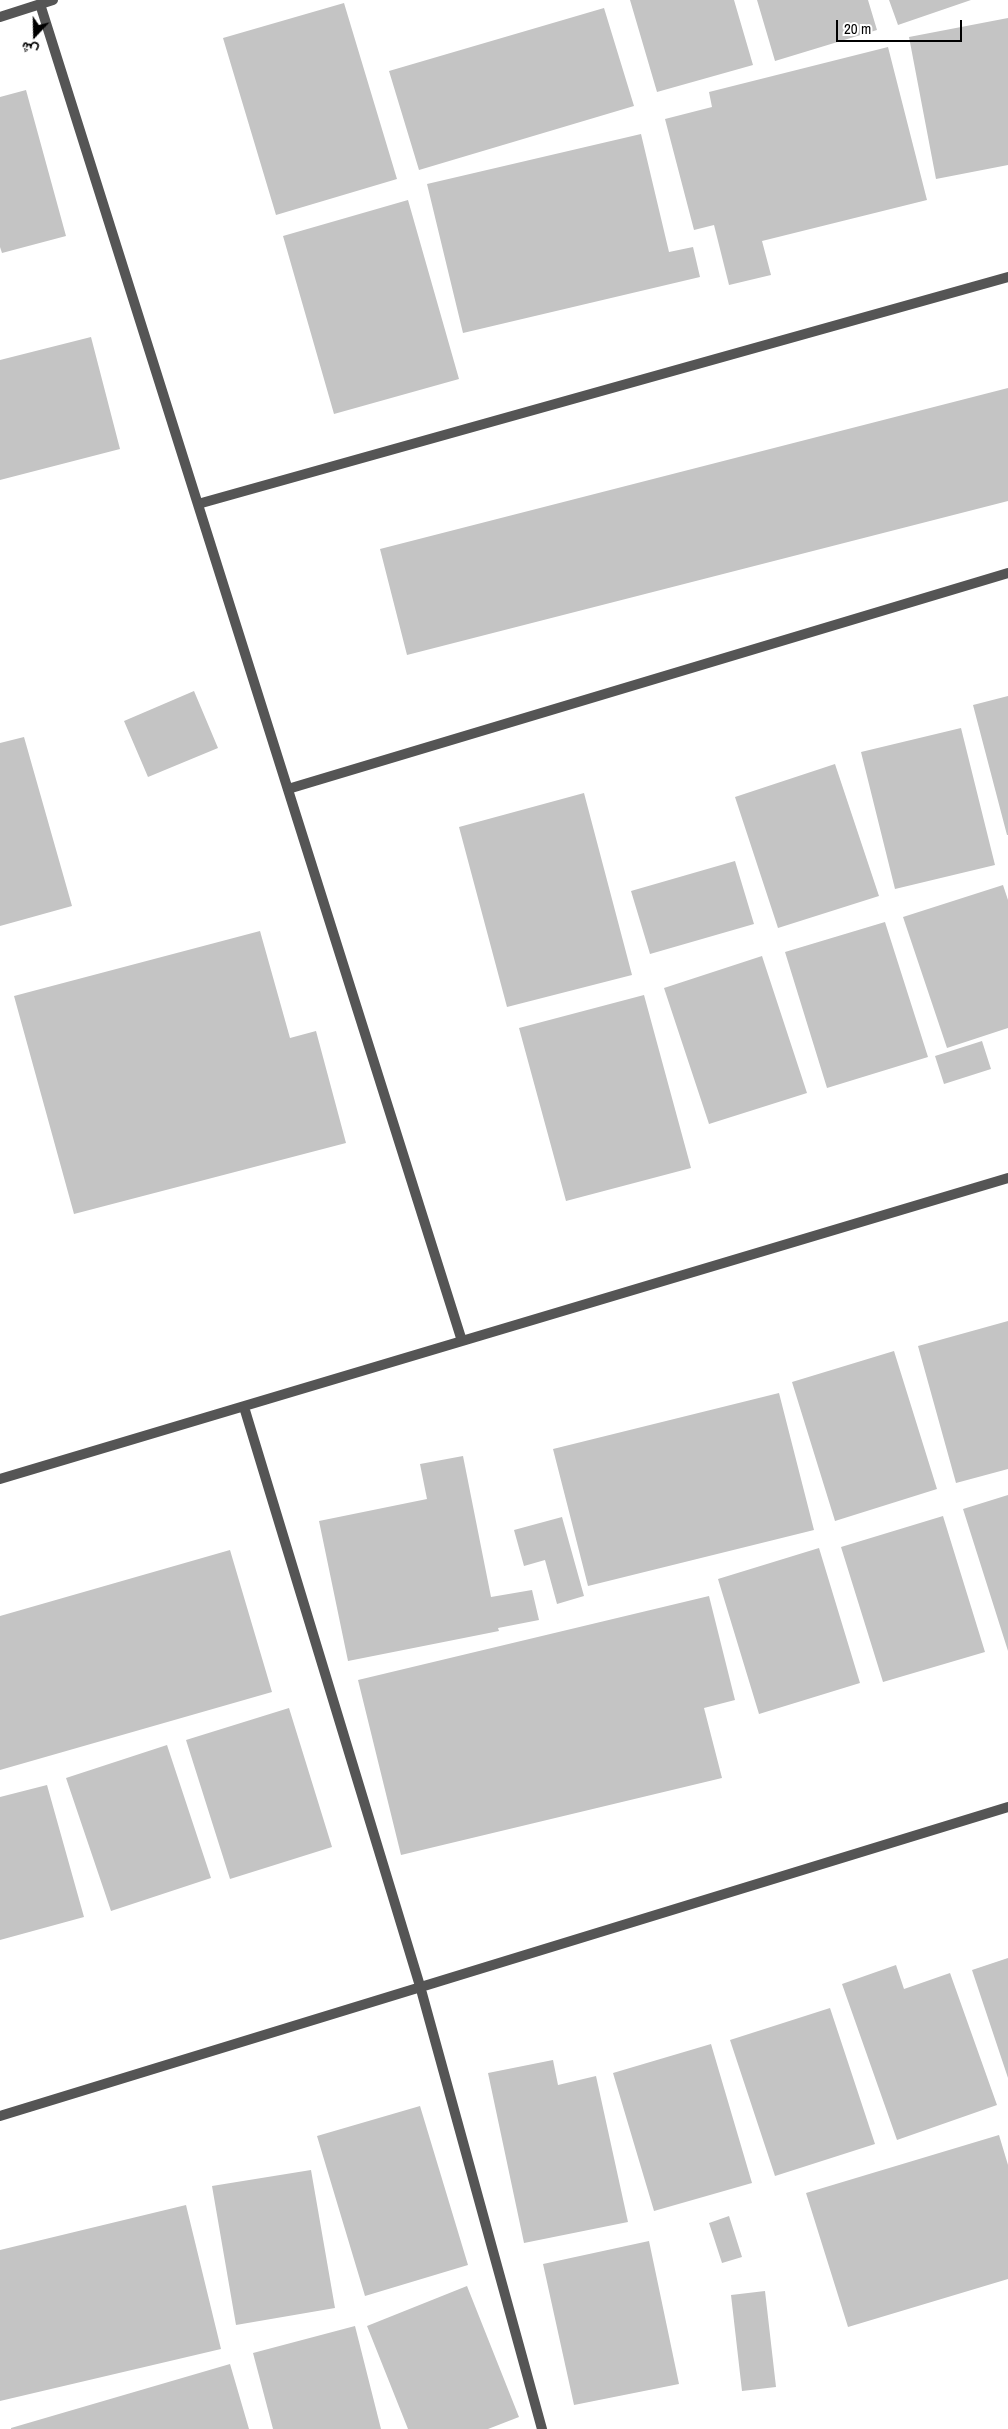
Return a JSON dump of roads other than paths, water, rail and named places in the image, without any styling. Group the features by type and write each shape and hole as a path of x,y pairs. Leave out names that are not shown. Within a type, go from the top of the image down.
{"street":[{"path":"0,17 53,0"},
{"path":"40,4 462,1341"},
{"path":"198,504 1008,277"},
{"path":"288,789 1008,573"},
{"path":"0,1480 1008,1178"},
{"path":"244,1407 420,1986 542,2429"},
{"path":"0,2116 1008,1807"}]}
